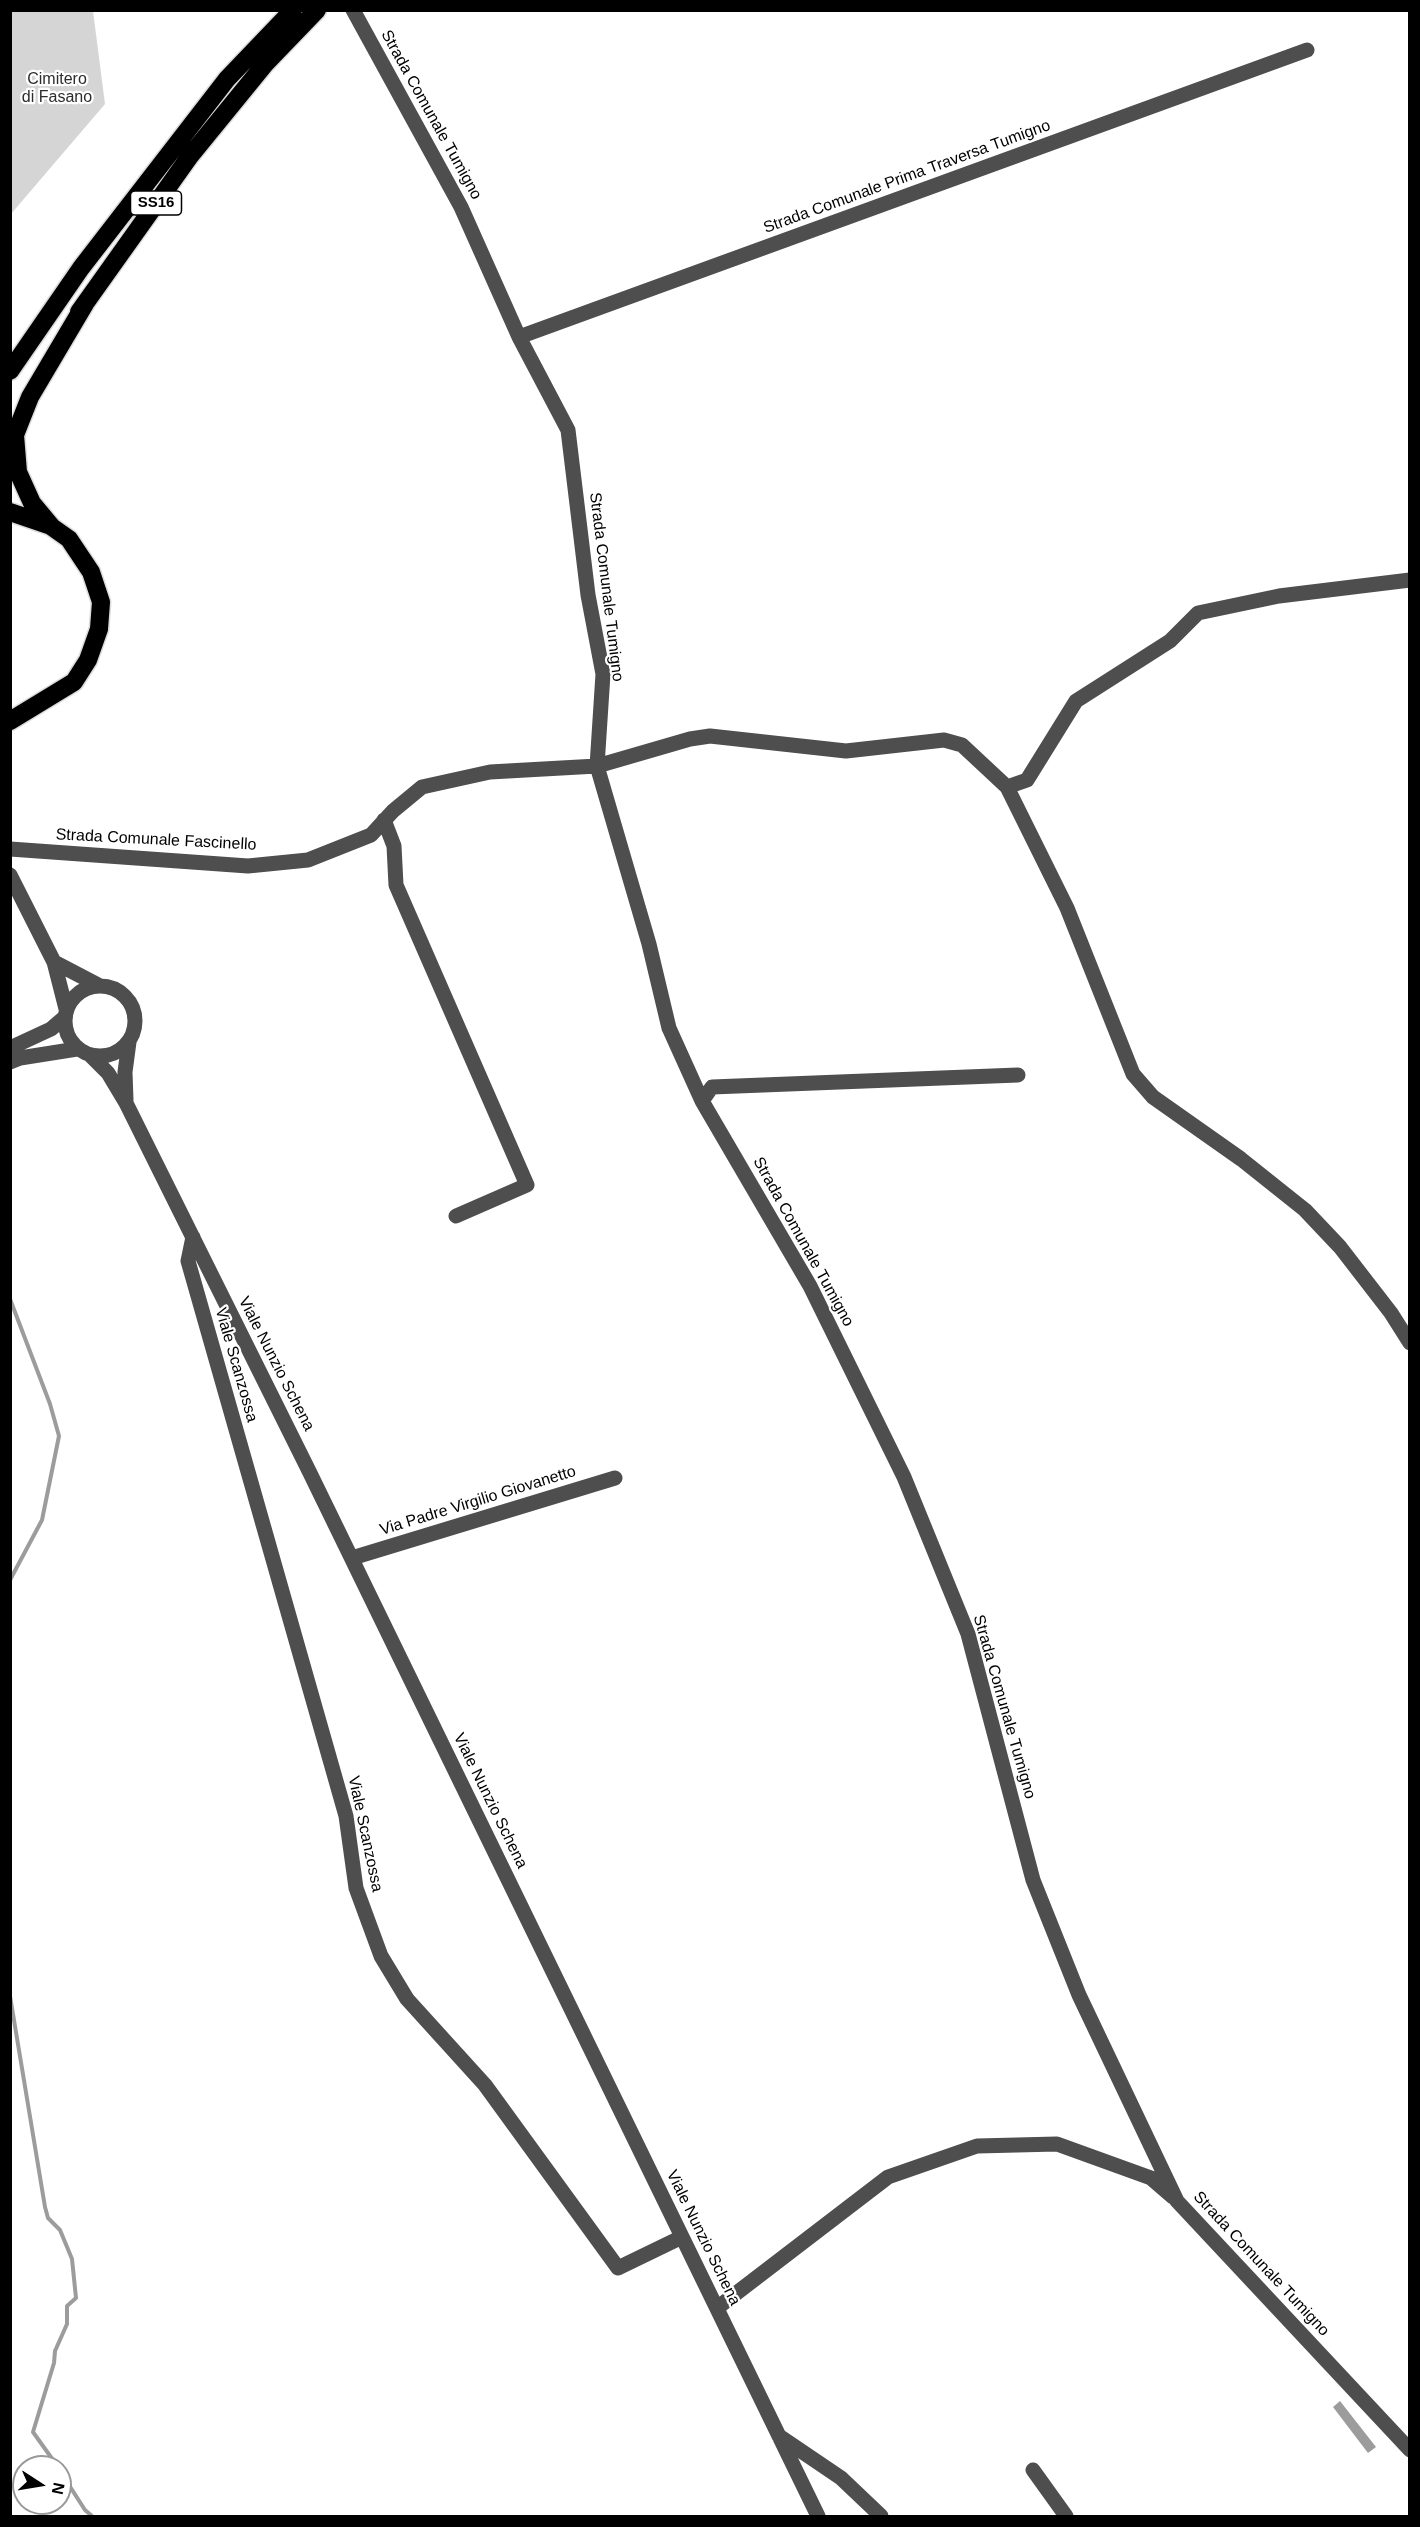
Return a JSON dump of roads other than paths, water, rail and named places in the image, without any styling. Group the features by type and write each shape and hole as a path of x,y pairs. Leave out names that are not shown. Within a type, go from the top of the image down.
{"highway":[{"name":"SS16","path":"10,371 81,268 227,79 293,10"},
{"name":"SS16","path":"10,409 190,156 265,64 317,10"},
{"path":"10,354 81,268"},
{"path":"10,721 51,698 74,681 88,660 99,629 101,602 91,572 69,539 52,527 32,503 18,472 15,435 30,397 85,304"},
{"path":"10,512 52,527"},
{"path":"10,707 51,698"}],"street":[{"name":"Strada Comunale Tumigno","path":"353,11 461,207 519,337 568,430 588,595 603,674 597,766 649,944 669,1028 702,1101 810,1286 904,1477 968,1634 1033,1880 1080,1995 1177,2201 1410,2450"},
{"name":"Strada Comunale Prima Traversa Tumigno","path":"519,337 1307,50"},
{"path":"1410,580 1279,596 1198,613 1170,641 1076,701 1027,780 1007,787 1067,908 1133,1074 1153,1097 1241,1160 1305,1210 1340,1247 1391,1313 1410,1343"},
{"name":"Strada Comunale Fascinello","path":"10,849 248,866 308,860 371,835 384,820 422,787 490,772 597,766 690,739 710,736 846,751 944,740 962,745 1007,787"},
{"path":"384,820 393,846 396,885 527,1185 456,1216"},
{"path":"10,875 54,962 66,1013 64,1027 69,1039 84,1052"},
{"path":"10,1062 21,1058 84,1052 103,1057 121,1050 129,1042 134,1032 136,1019 127,997 117,989 98,985 54,962"},
{"path":"10,1048 51,1029 66,1013 76,995 86,988 98,985"},
{"name":"Viale Nunzio Schena","path":"126,1103 124,1072 129,1042"},
{"name":"Viale Nunzio Schena","path":"84,1052 108,1073 126,1103 352,1558 818,2517"},
{"path":"702,1101 712,1087 1018,1075"},
{"name":"Viale Scanzossa","path":"193,1237 188,1261 346,1816 356,1888 381,1956 407,1999 485,2085 618,2268 682,2237"},
{"name":"Via Padre Virgilio Giovanetto","path":"352,1558 615,1478"},
{"path":"717,2308 888,2177 977,2146 1057,2144 1151,2178 1177,2201"},
{"path":"779,2436 841,2478 881,2517"},
{"path":"1033,2470 1066,2517"}],"waterway":[{"path":"10,1299 50,1404 59,1436 42,1520 10,1580"},
{"path":"10,1996 45,2207 48,2218 60,2230 72,2259 76,2298 67,2306 67,2324 55,2351 54,2363 33,2432 49,2455"},
{"path":"72,2490 85,2510 92,2516"}],"park label":[{"name":"Cimitero di Fasano","path":"57,89"}]}
